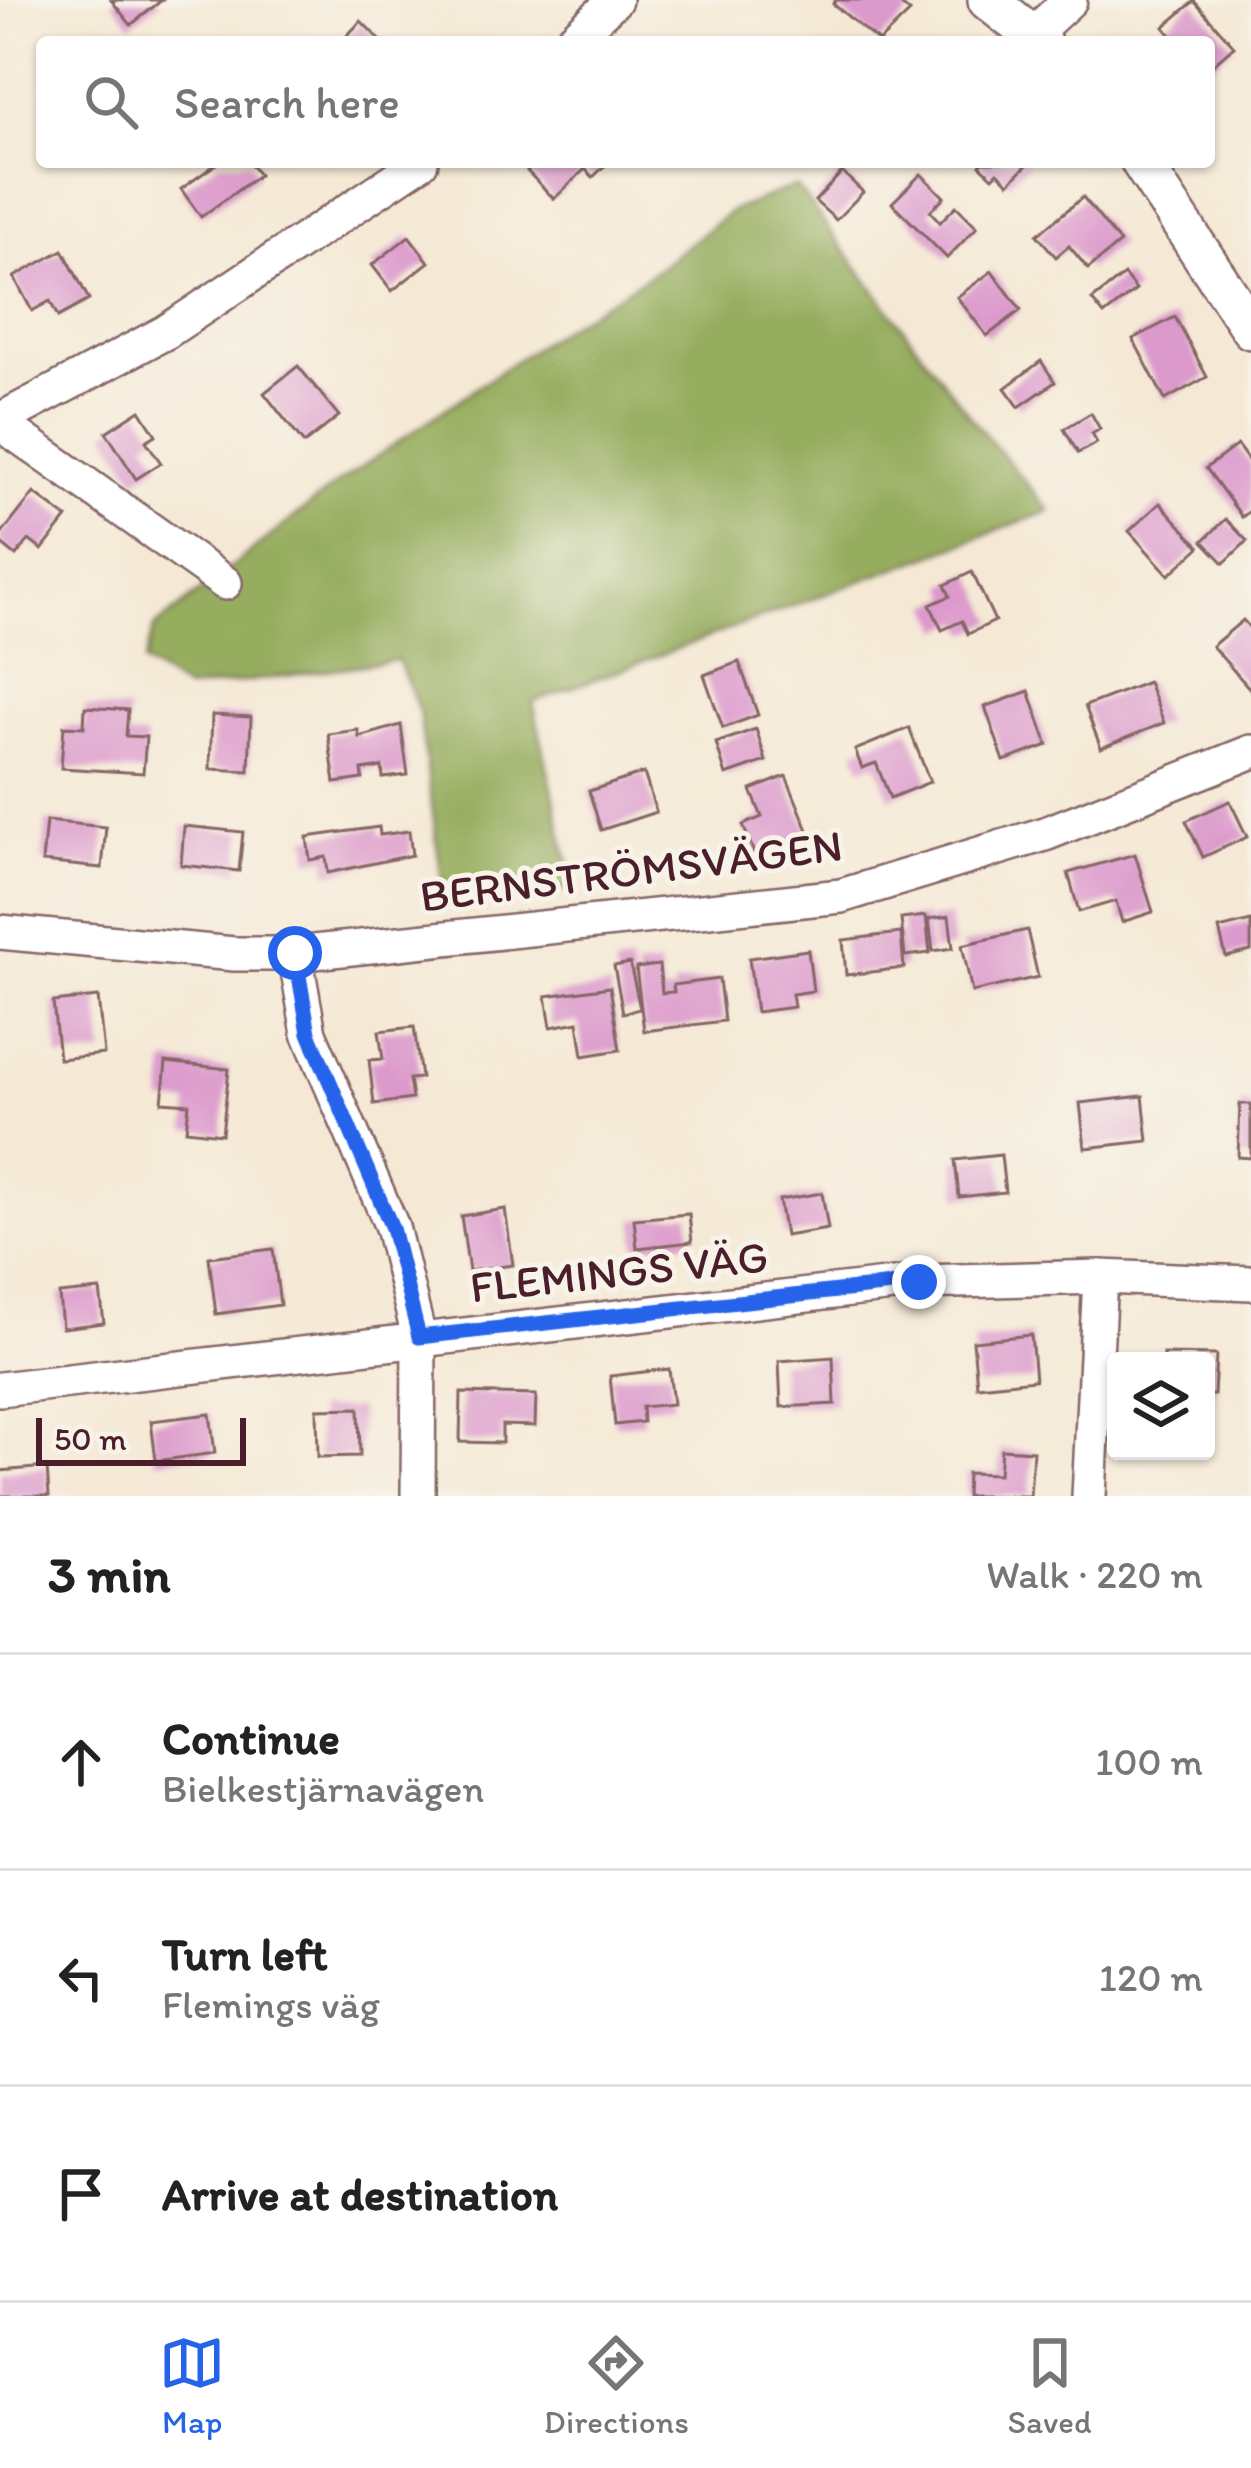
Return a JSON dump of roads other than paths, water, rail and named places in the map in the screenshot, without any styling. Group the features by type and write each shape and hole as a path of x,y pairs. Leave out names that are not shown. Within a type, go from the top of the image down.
{"street":[{"path":"577,36 615,0"},
{"path":"988,0 1032,36"},
{"path":"1039,36 1070,0"},
{"path":"225,583 0,422 166,332 412,168"},
{"path":"1146,168 1251,329"},
{"name":"BERNSTRÖMSVÄGEN","path":"0,932 234,954 295,953 841,896 1046,834 1251,752"},
{"path":"295,953 309,1033 392,1228 419,1337 418,1496"},
{"path":"1090,1496 1100,1277"},
{"name":"FLEMINGS VÄG","path":"0,1390 419,1337 919,1282 1100,1277 1251,1283"}]}
